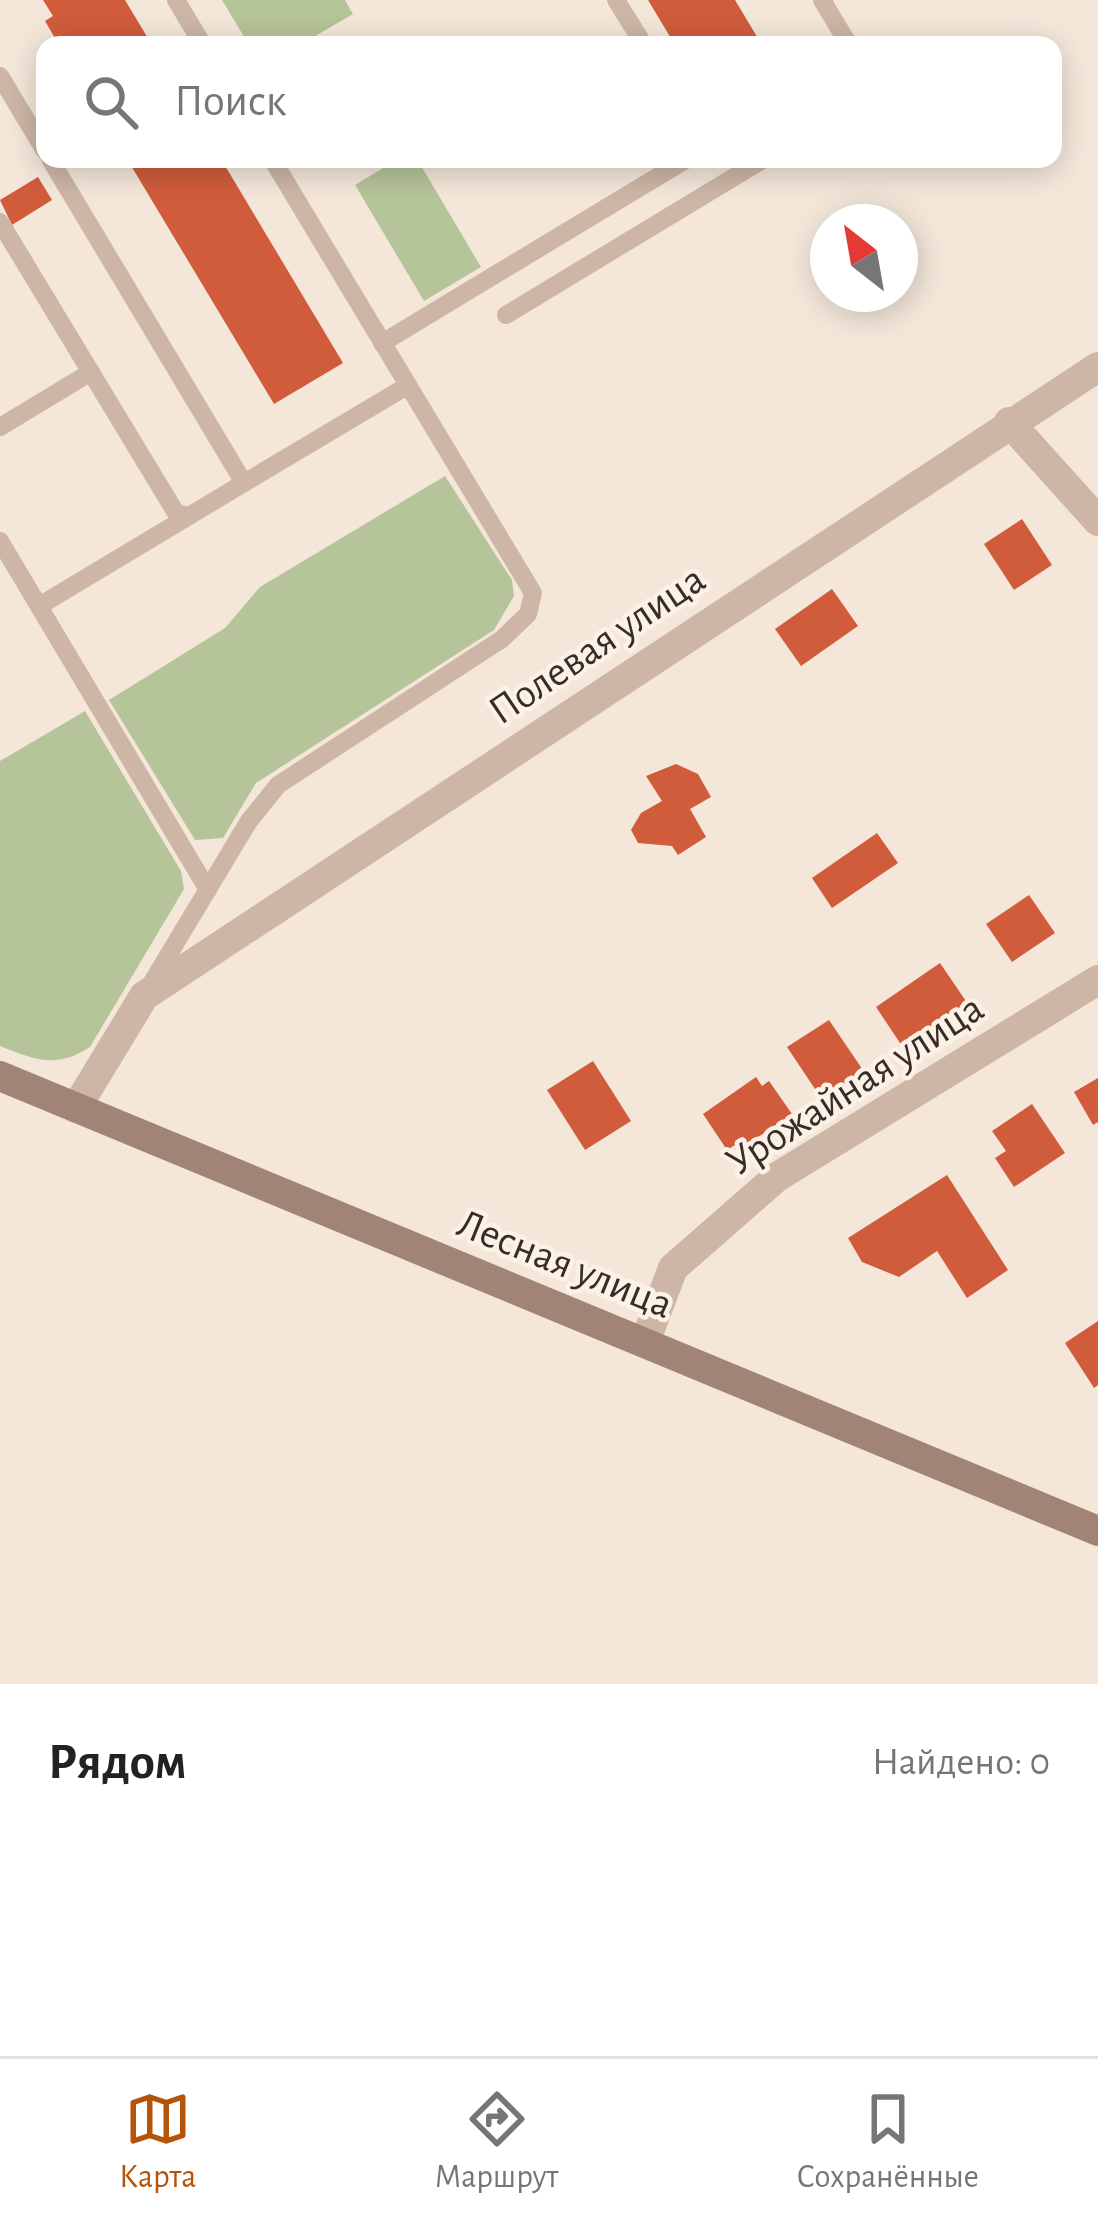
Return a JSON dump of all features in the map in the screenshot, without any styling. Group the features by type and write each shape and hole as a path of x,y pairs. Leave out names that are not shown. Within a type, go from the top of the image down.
{"main road":[{"name":"Лесная улица","path":"0,1076 1098,1531"}],"street":[{"name":"Полевая улица","path":"144,996 1098,367"},
{"path":"1009,422 1098,521"},
{"name":"Урожайная улица","path":"645,1342 673,1268 777,1177 1098,980"},
{"path":"76,1108 144,996"}],"lane":[{"path":"176,0 198,36"},
{"path":"616,0 638,36"},
{"path":"822,0 844,36"},
{"path":"0,76 36,136"},
{"path":"55,168 244,483"},
{"path":"144,996 249,821 278,785 502,639 528,614 533,592 277,168"},
{"path":"382,343 673,168"},
{"path":"506,315 749,168"},
{"path":"0,222 172,507 189,516"},
{"path":"0,427 91,372"},
{"path":"39,606 407,386"},
{"path":"0,541 208,890"}],"green space":[{"path":"222,0 345,0 353,14 315,36 244,36"},
{"path":"383,168 422,168 481,267 424,301 355,185"},
{"path":"445,476 512,580 514,596 494,630 256,783 223,838 195,840 109,700 225,628 260,587"},
{"path":"85,711 181,871 184,889 90,1047 67,1058 45,1060 0,1046 0,761"}],"building":[{"path":"43,0 125,0 147,36 54,36 45,21 53,16"},
{"path":"648,0 735,0 757,36 670,36"},
{"path":"132,168 226,168 343,363 274,404"},
{"path":"38,177 52,200 12,225 0,200"},
{"path":"1022,519 1052,565 1014,590 984,544"},
{"path":"832,589 858,626 801,666 775,629"},
{"path":"676,764 698,774 711,797 690,809 706,837 678,855 672,846 638,843 631,830 641,813 662,801 646,776"},
{"path":"877,833 898,863 832,908 812,878"},
{"path":"1029,895 1055,933 1012,962 986,924"},
{"path":"940,963 970,1007 906,1052 876,1007"},
{"path":"829,1020 869,1079 827,1107 787,1047"},
{"path":"593,1061 631,1121 585,1150 547,1090"},
{"path":"756,1077 762,1086 769,1081 792,1114 742,1148 738,1143 727,1150 703,1114"},
{"path":"1098,1078 1098,1122 1093,1125 1074,1092"},
{"path":"1032,1104 1065,1153 1014,1187 995,1158 1006,1151 992,1131"},
{"path":"947,1175 1008,1270 967,1298 937,1251 899,1277 862,1262 848,1238"},
{"path":"1098,1321 1098,1385 1094,1388 1065,1343"}]}
